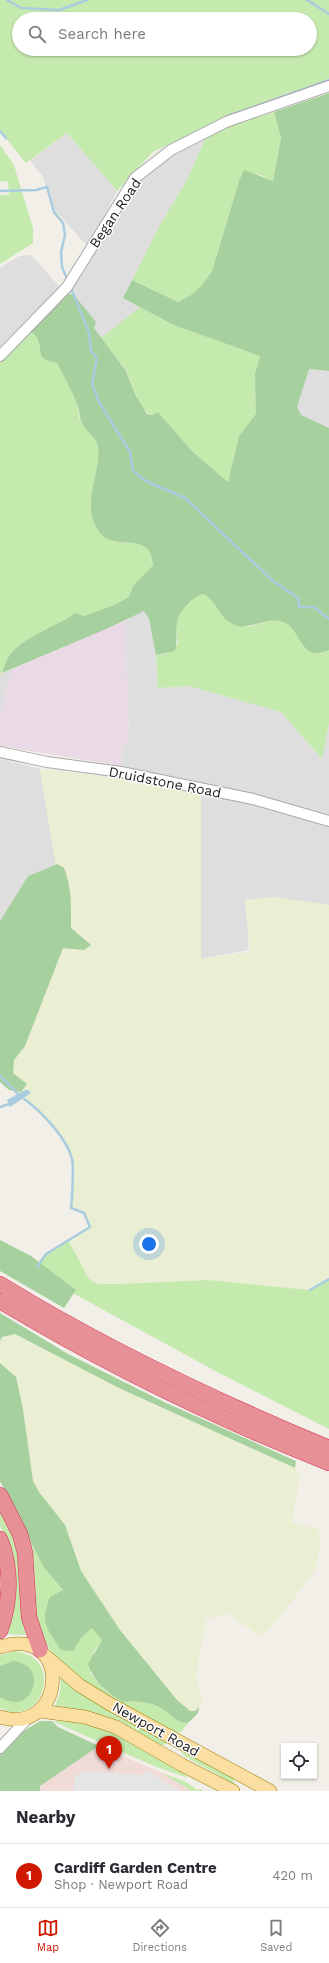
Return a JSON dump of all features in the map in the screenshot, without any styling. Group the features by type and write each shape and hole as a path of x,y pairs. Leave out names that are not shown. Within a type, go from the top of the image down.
{"highway":[{"path":"0,1284 86,1333 161,1373 269,1423 329,1448"},
{"path":"0,1301 80,1347 169,1393 258,1434 329,1463"},
{"path":"0,1495 20,1534 25,1553 29,1617 44,1654"},
{"path":"0,1539 7,1558 9,1589 5,1616 0,1631"}],"main road":[{"name":"Newport Road","path":"0,1646 20,1642 32,1645 78,1684 110,1704 270,1791"},
{"path":"0,1717 12,1720 27,1719 40,1711 48,1699 52,1686 51,1668 44,1654"},
{"name":"Newport Road","path":"40,1711 85,1717 116,1727 182,1766 233,1791"}],"street":[{"name":"Began Road","path":"0,356 67,287 135,178 171,150 226,122 329,86"},
{"name":"Druidstone Road","path":"0,752 47,762 121,772 248,798 329,821"},
{"path":"0,1748 27,1719"}],"shaded area":[{"path":"67,133 117,191 88,247 55,210 43,177 30,161"},
{"path":"206,137 187,180 160,225 123,298 309,369 329,371 329,514 126,371 94,328 74,295 67,294 77,282 138,181 173,154"},
{"path":"31,255 60,287 0,348 0,268 19,256"},
{"path":"144,610 149,619 156,653 158,688 189,686 281,712 321,758 329,722 329,816 260,798 130,770 122,766 121,751 129,739 125,620"},
{"path":"125,620 129,739 121,751 122,766 0,746 0,713 13,669"},
{"path":"13,669 0,713 0,674"},
{"path":"0,759 40,769 56,864 28,876 0,921"},
{"path":"201,795 237,799 329,824 329,905 246,900 249,950 200,959"},
{"path":"99,1746 160,1772 192,1791 40,1791 40,1786"},
{"path":"145,1770 181,1791 73,1791 75,1775 87,1771 144,1775"}],"green space":[{"path":"0,0 329,0 329,82 288,93 228,116 153,152 117,191 67,133 26,163 0,131"},
{"path":"329,93 329,371 309,369 297,407 301,415 329,428 329,650 319,653 312,652 306,648 293,629 280,621 267,621 248,626 235,625 225,619 214,603 203,594 194,598 180,614 176,627 175,651 156,655 149,619 144,611 106,629 2,673 8,658 20,644 75,613 84,616 114,605 129,597 133,586 153,565 150,553 145,547 137,544 110,540 102,535 95,525 92,515 91,496 97,466 97,444 82,423 76,401 57,363 45,360 42,357 37,338 30,330 67,294 74,295 96,322 94,328 126,371 136,396 147,414 152,415 158,412 192,451 228,482 239,436 256,414 255,374 260,356 174,325 123,298 132,280 178,302 191,295 202,285 212,271 239,181 244,170 273,181 281,138 274,112"},
{"path":"274,112 281,138 273,181 258,174 239,181 212,271 202,285 191,295 178,302 132,280 160,225 187,180 206,137 243,121"},
{"path":"0,145 14,165 33,228 33,243 0,264 0,195 9,195 8,181 0,182"},
{"path":"140,307 174,325 260,356 255,374 256,415 239,436 228,482 192,451 158,412 152,415 143,408 136,396 126,371 101,338"},
{"path":"30,330 37,338 42,357 45,360 57,363 76,401 80,420 94,437 98,447 97,466 91,496 92,515 95,525 102,535 110,540 137,544 145,547 150,553 153,565 133,586 129,597 114,605 84,616 75,613 20,644 8,658 2,673 0,674 0,361"},
{"path":"203,594 210,597 223,615 248,627 280,620 287,624 320,654 329,650 329,723 322,759 281,712 189,686 158,688 156,655 165,654 178,644 176,627 179,617 184,608 191,601"},
{"path":"40,769 133,780 201,795 201,959 250,952 245,900 275,897 329,905 329,1279 310,1290 208,1280 98,1284 89,1279 68,1240 90,1227 84,1213 71,1208 73,1159 64,1141 38,1109 24,1099 31,1093 25,1090 18,1094 0,1068 59,884"},
{"path":"57,864 64,868 67,875 70,898 71,928 91,945 84,950 63,948 25,1046 14,1060 13,1073 27,1084 21,1092 9,1090 0,1082 0,921 28,876"},
{"path":"0,1240 31,1256 76,1290 64,1308 0,1271"},
{"path":"68,1240 89,1279 98,1284 208,1280 309,1290 329,1279 329,1429 219,1373 67,1290 37,1267 46,1254"},
{"path":"0,1313 68,1354 164,1402 296,1461 295,1468 119,1388 15,1334 2,1337 0,1341"},
{"path":"15,1333 119,1388 295,1468 300,1475 292,1522 318,1529 321,1542 315,1570 302,1589 267,1632 262,1636 255,1633 228,1613 206,1619 196,1676 203,1703 195,1711 190,1711 177,1700 120,1630 81,1571 33,1481 23,1409 16,1377 0,1363 0,1341 2,1337"},
{"path":"0,1363 16,1377 23,1409 33,1481 39,1492 65,1525 81,1571 120,1630 177,1700 190,1711 195,1711 199,1707 198,1713 188,1723 184,1723 172,1717 164,1710 149,1703 122,1702 101,1686 93,1676 88,1664 102,1640 92,1628 82,1637 73,1651 61,1650 48,1630 45,1620 45,1613 50,1597 63,1590 43,1566 0,1481"},
{"path":"0,1507 13,1533 19,1555 21,1571 21,1607 26,1635 6,1634 6,1538 0,1526"},
{"path":"25,1530 43,1566 63,1590 73,1651 82,1637 92,1627 102,1640 94,1651 90,1673 104,1689 121,1702 148,1703 159,1707 172,1717 184,1723 188,1723 181,1732 174,1733 95,1691 54,1655 45,1642 37,1624"},
{"path":"14,1651 30,1656 40,1666 44,1677 43,1690 37,1701 27,1709 15,1712 0,1708 0,1655"},
{"path":"13,1661 25,1665 32,1671 34,1680 33,1688 28,1696 21,1701 11,1702 0,1697 0,1666"},
{"path":"61,1676 169,1741 166,1744 159,1746 109,1720 96,1715 55,1706 60,1693"},
{"path":"40,1721 52,1721 58,1727 99,1746 40,1786 40,1791 0,1791 0,1755 22,1732"},
{"path":"52,1721 71,1722 107,1730 142,1746 188,1778 154,1766"},
{"path":"180,1749 233,1775 234,1785 237,1788 217,1774 184,1756"},
{"path":"160,1772 186,1782 197,1790 200,1789 204,1791 192,1791"}],"water":[{"path":"25,1090 28,1090 31,1093 10,1107 7,1100"}],"waterway":[{"path":"7,0 21,8 59,10 87,0"},
{"path":"307,0 329,14"},
{"path":"228,116 329,80"},
{"path":"0,131 6,138"},
{"path":"0,191 36,190 47,187 54,212 63,223 65,235 61,252 62,267 67,279"},
{"path":"71,288 89,333 91,351 97,358 92,384 99,402 130,452 133,471 144,480 185,498 273,581 298,598 299,607 314,607 329,619"},
{"path":"0,1076 18,1094"},
{"path":"24,1099 38,1110 65,1142 72,1159 73,1168 71,1208 84,1213 90,1227 46,1254 37,1267"},
{"path":"0,1107 9,1104"},
{"path":"310,1290 329,1279"}],"place":[{"name":"Cardiff Garden Centre","path":"109,1769"}]}
